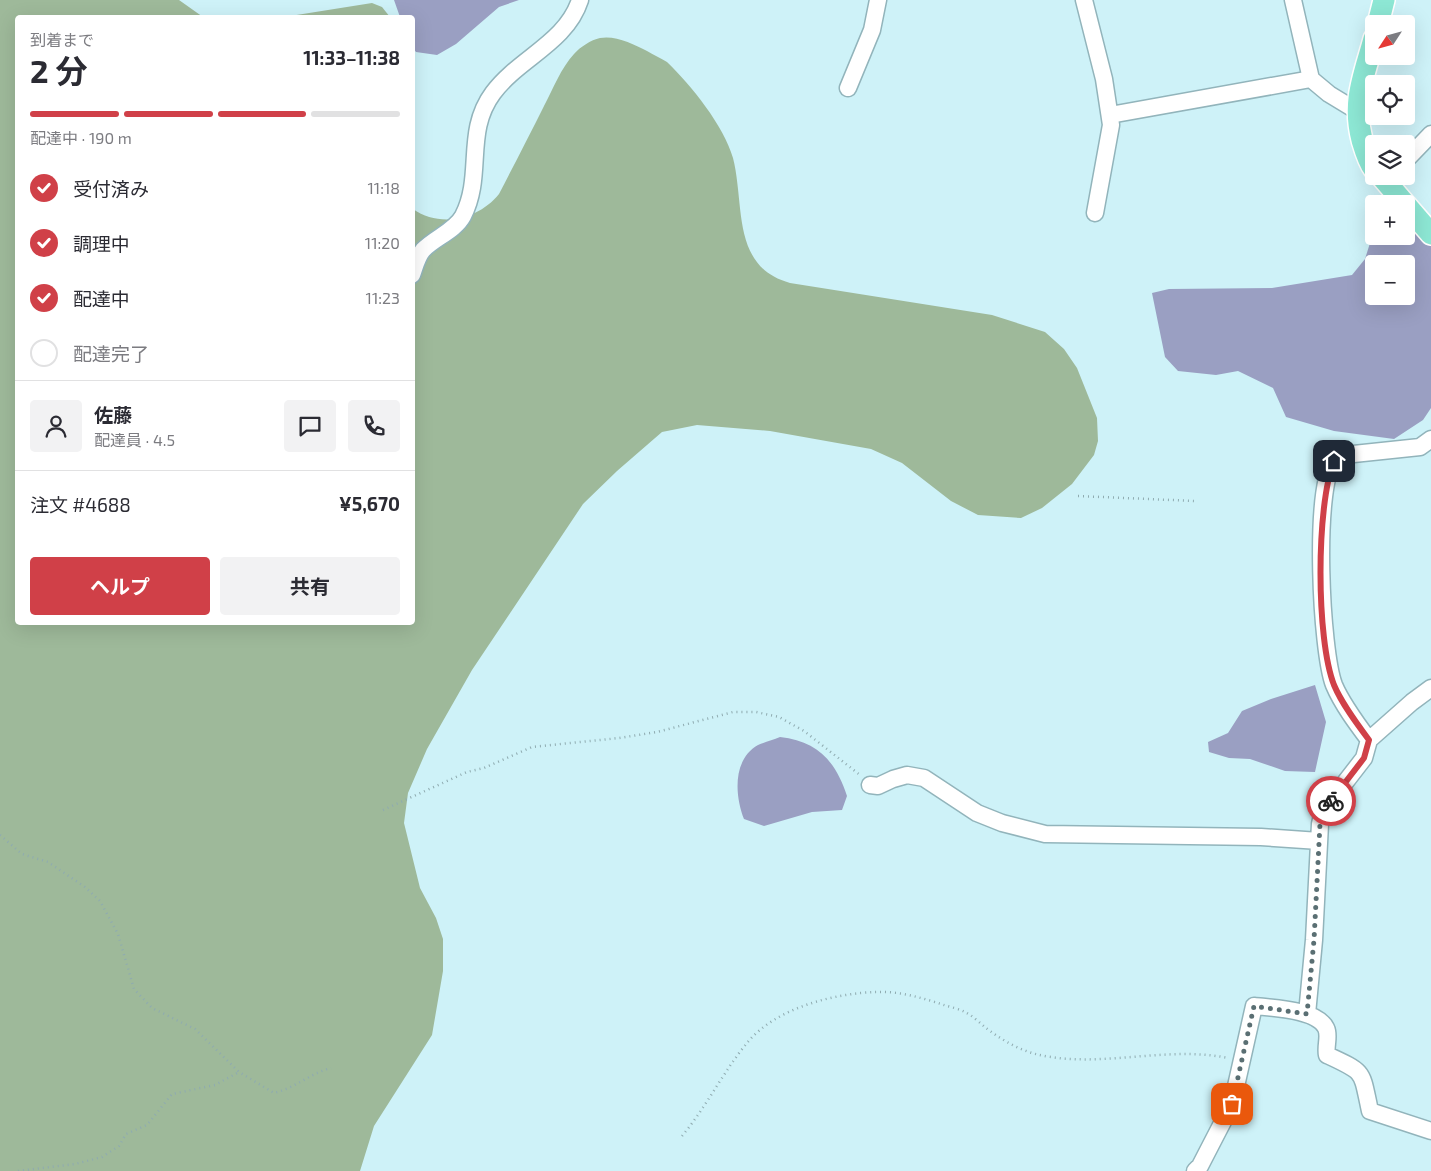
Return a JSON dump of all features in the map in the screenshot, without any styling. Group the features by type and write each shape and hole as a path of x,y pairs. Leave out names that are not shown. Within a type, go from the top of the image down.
{"main road":[{"path":"1380,15 1384,0"},
{"path":"1365,149 1357,119 1357,111 1359,92 1367,65"},
{"path":"1390,185 1399,195"},
{"path":"1415,215 1431,234"}],"street":[{"path":"415,268 422,251 462,217 472,192 477,127 484,107 511,71 563,32 575,16 580,0"},
{"path":"848,88 872,30 878,0"},
{"path":"1084,0 1104,79 1111,125 1095,214"},
{"path":"1293,0 1311,79 1329,94 1357,111"},
{"path":"1110,115 1311,79"},
{"path":"1415,151 1431,134"},
{"path":"1369,740 1334,685 1326,652 1320,576 1323,513 1328,477 1334,461 1344,456 1420,447 1431,439"},
{"path":"1307,1014 1314,940 1320,824 1324,811 1364,758 1369,740 1431,688"},
{"path":"870,784 878,786 893,778 907,775 924,778 977,813 1002,823 1045,834 1261,836 1319,841"},
{"path":"1195,1171 1200,1166 1232,1104 1254,1006 1307,1014 1326,1026 1328,1055 1358,1070 1361,1074 1370,1111 1431,1131"}],"path":[{"path":"1078,496 1195,501"},
{"path":"382,810 467,772 484,768 532,747 619,738 733,712 756,712 779,717 804,731 870,784"},
{"path":"0,835 22,854 48,862 86,887 95,896 118,934 134,989 152,1008 195,1029 239,1072 274,1093 286,1090 319,1071 331,1068"},
{"path":"682,1136 701,1114 748,1042 764,1027 804,1005 842,995 879,991 923,998 965,1012 1004,1041 1022,1050 1051,1057 1116,1060 1211,1055 1242,1061"},
{"path":"18,1171 75,1164 102,1157 118,1146 126,1134 148,1125 172,1094 215,1085 239,1072"}],"green space":[{"path":"0,0 179,0 200,15 15,15 15,625 415,625 415,210 435,218 458,218 470,215 490,203 499,194 565,66 579,49 589,42 600,38 606,37 624,41 642,48 667,62 706,107 729,146 733,158 744,232 749,249 758,263 771,275 790,283 992,315 1045,332 1064,349 1077,368 1097,418 1098,441 1094,455 1072,484 1042,508 1021,518 978,515 951,501 902,463 871,449 770,431 697,425 662,432 583,504 472,670 427,749 408,793 404,823 420,888 436,918 443,939 443,971 432,1035 374,1126 360,1171 0,1171"},
{"path":"372,3 382,7 388,15 297,15"}],"water":[{"path":"394,0 519,0 499,7 456,44 437,55 416,52 415,15 399,15"},
{"path":"1415,228 1431,244 1431,408 1423,420 1394,439 1334,431 1286,417 1273,388 1238,371 1216,375 1178,371 1165,357 1152,293 1169,289 1272,288 1352,275 1365,259 1365,305 1415,305 1415,255 1366,255 1369,245 1415,245"},
{"path":"1315,685 1326,722 1315,772 1285,771 1250,759 1229,758 1209,752 1208,742 1228,733 1242,711 1271,699"},
{"path":"780,737 793,739 815,748 831,763 843,784 847,796 842,810 812,812 764,826 744,819 738,789 740,769 750,752 758,745"}],"way so far":[{"path":"1232,1104 1248,1024 1254,1006 1294,1010 1307,1014 1314,940 1320,824 1324,811 1331,801"}],"route":[{"path":"1331,801 1364,758 1369,740 1362,732 1334,685 1326,652 1320,576 1323,513 1328,477 1334,461"}]}
